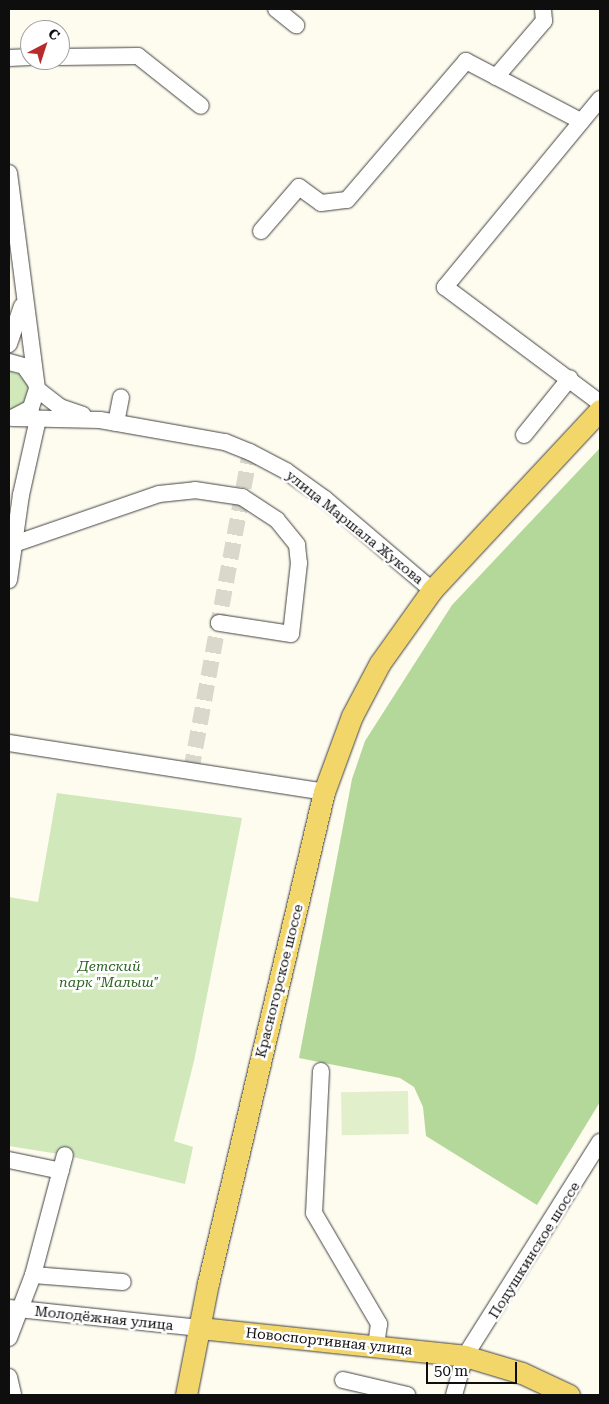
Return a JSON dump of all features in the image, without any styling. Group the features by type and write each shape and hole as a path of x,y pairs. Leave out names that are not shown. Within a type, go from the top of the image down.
{"main road":[{"name":"Красногорское шоссе","path":"186,1395 242,1134 324,792 337,752 366,687 395,640 432,590 600,410"},
{"name":"Новоспортивная улица","path":"200,1328 465,1356 522,1373 570,1395"}],"street":[{"path":"276,9 296,25"},
{"path":"496,77 544,21 543,9"},
{"path":"70,57 138,56 201,106"},
{"path":"261,231 298,187 321,204 347,200 466,61 581,121"},
{"path":"600,99 444,287 570,378 600,403"},
{"path":"9,173 13,241 37,387 31,408 11,418"},
{"path":"9,344 24,301"},
{"path":"9,362 24,366 37,387 60,407 108,422 121,397"},
{"path":"524,435 570,378"},
{"name":"улица Маршала Жукова","path":"11,418 108,422 225,442 272,463 324,499 432,590"},
{"path":"9,580 38,419"},
{"path":"14,544 159,494 195,490 242,497 277,520 297,545 300,563 291,634 219,623"},
{"path":"9,743 324,792"},
{"path":"321,1071 314,1213 379,1324 376,1346"},
{"name":"Подушкинское шоссе","path":"454,1395 465,1356 600,1142"},
{"path":"9,1160 63,1163 33,1274 13,1309 9,1338"},
{"path":"33,1274 123,1282"},
{"name":"Молодёжная улица","path":"13,1309 200,1328"},
{"path":"9,1376 13,1395"},
{"path":"343,1380 407,1395"}],"green space":[{"path":"9,371 22,375 29,386 24,404 12,410 9,410"},
{"path":"600,448 600,1102 537,1205 426,1136 423,1107 414,1087 400,1078 299,1058 352,779 365,741 452,605"},
{"name":"Детский парк \"Малыш\"","path":"57,793 242,818 194,1061 174,1141 193,1147 185,1184 65,1155 9,1146 9,897 38,902"},
{"path":"408,1091 409,1134 342,1135 341,1092"}],"tunnel":[{"path":"191,771 250,452"}]}
